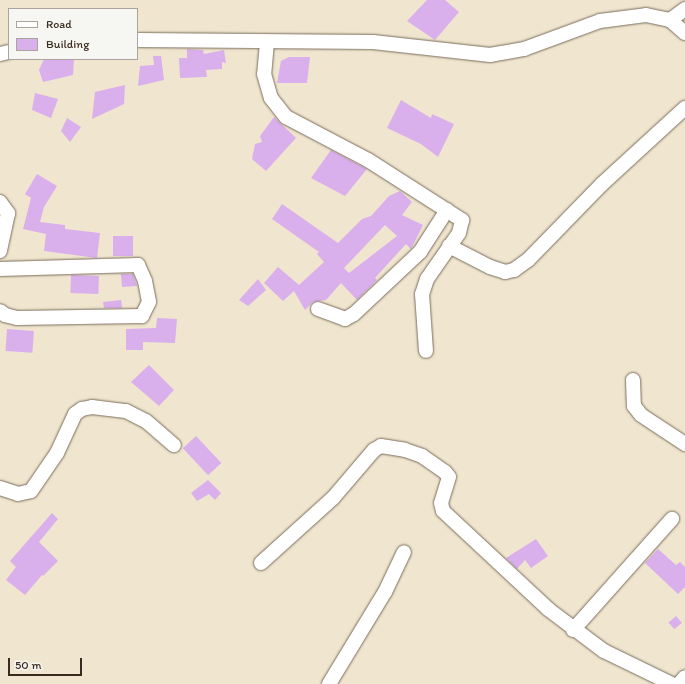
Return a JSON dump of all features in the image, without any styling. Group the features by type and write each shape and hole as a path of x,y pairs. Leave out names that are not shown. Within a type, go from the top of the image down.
{"street":[{"path":"670,20 685,9"},
{"path":"138,40 373,42 490,54 524,49 600,20 646,14 670,20 685,33"},
{"path":"267,42 264,74 271,98 286,117 368,160 458,216 463,224 427,279 422,294 426,350"},
{"path":"449,246 490,267 505,272 514,270 528,260 602,184 685,108"},
{"path":"0,202 8,213 0,252"},
{"path":"318,309 345,319 354,314 420,252 447,210"},
{"path":"0,269 138,265 145,281 149,302 142,316 17,318 4,315 0,311"},
{"path":"633,380 634,406 641,415 685,444"},
{"path":"0,488 18,494 31,491 57,453 75,414 82,409 92,407 126,411 146,421 174,445"},
{"path":"261,563 333,498 374,450 381,446 390,446 422,456 446,472 449,476 441,503 449,518 548,609 574,630 604,650 672,684"},
{"path":"574,630 672,519"},
{"path":"329,684 382,598 404,552"},
{"path":"679,684 685,677"}],"building":[{"path":"427,0 445,0 459,12 435,40 407,21"},
{"path":"187,49 203,50 204,54 224,50 226,63 222,62 222,69 206,70 207,77 180,78 179,58 187,58"},
{"path":"153,56 161,56 164,80 138,86 140,66 154,65"},
{"path":"289,57 310,57 307,83 277,83 281,61"},
{"path":"44,60 74,60 73,75 43,82 39,70"},
{"path":"125,85 124,104 92,119 95,92"},
{"path":"35,93 58,99 51,118 32,110"},
{"path":"401,100 431,118 432,114 454,124 438,157 421,144 387,128"},
{"path":"274,117 296,138 266,171 252,159 255,144 262,142 260,136"},
{"path":"67,118 81,127 70,142 61,131"},
{"path":"331,150 367,169 345,196 311,178"},
{"path":"37,174 57,186 44,207 40,222 65,225 65,229 100,233 97,258 44,251 46,234 23,229 31,198 25,194"},
{"path":"400,191 412,202 402,215 423,225 411,249 406,244 375,278 377,280 357,300 341,283 326,300 313,302 305,310 294,291 283,301 264,283 278,267 299,285 324,262 317,254 319,252 272,219 282,204 338,243 362,219 371,216 389,196","holes":["385,225 397,236 349,273 344,268"]},
{"path":"113,236 133,236 133,256 113,256"},
{"path":"121,274 133,274 137,286 122,287"},
{"path":"71,275 99,276 98,294 70,293"},
{"path":"258,279 266,290 248,306 239,300"},
{"path":"121,300 122,308 104,308 103,302"},
{"path":"157,318 177,319 175,343 143,342 143,350 126,350 126,329 156,328"},
{"path":"7,329 34,331 32,353 5,351"},
{"path":"149,365 174,390 159,406 131,382"},
{"path":"196,436 221,463 208,475 183,448"},
{"path":"208,480 221,493 215,500 209,494 197,501 191,493"},
{"path":"52,513 58,519 39,542 58,561 43,576 42,575 25,595 6,580 16,567 10,561"},
{"path":"536,539 548,556 531,568 525,560 517,569 506,558"},
{"path":"658,549 676,565 680,562 685,567 685,587 678,594 645,563"},
{"path":"676,616 682,623 674,629 668,623"}]}
